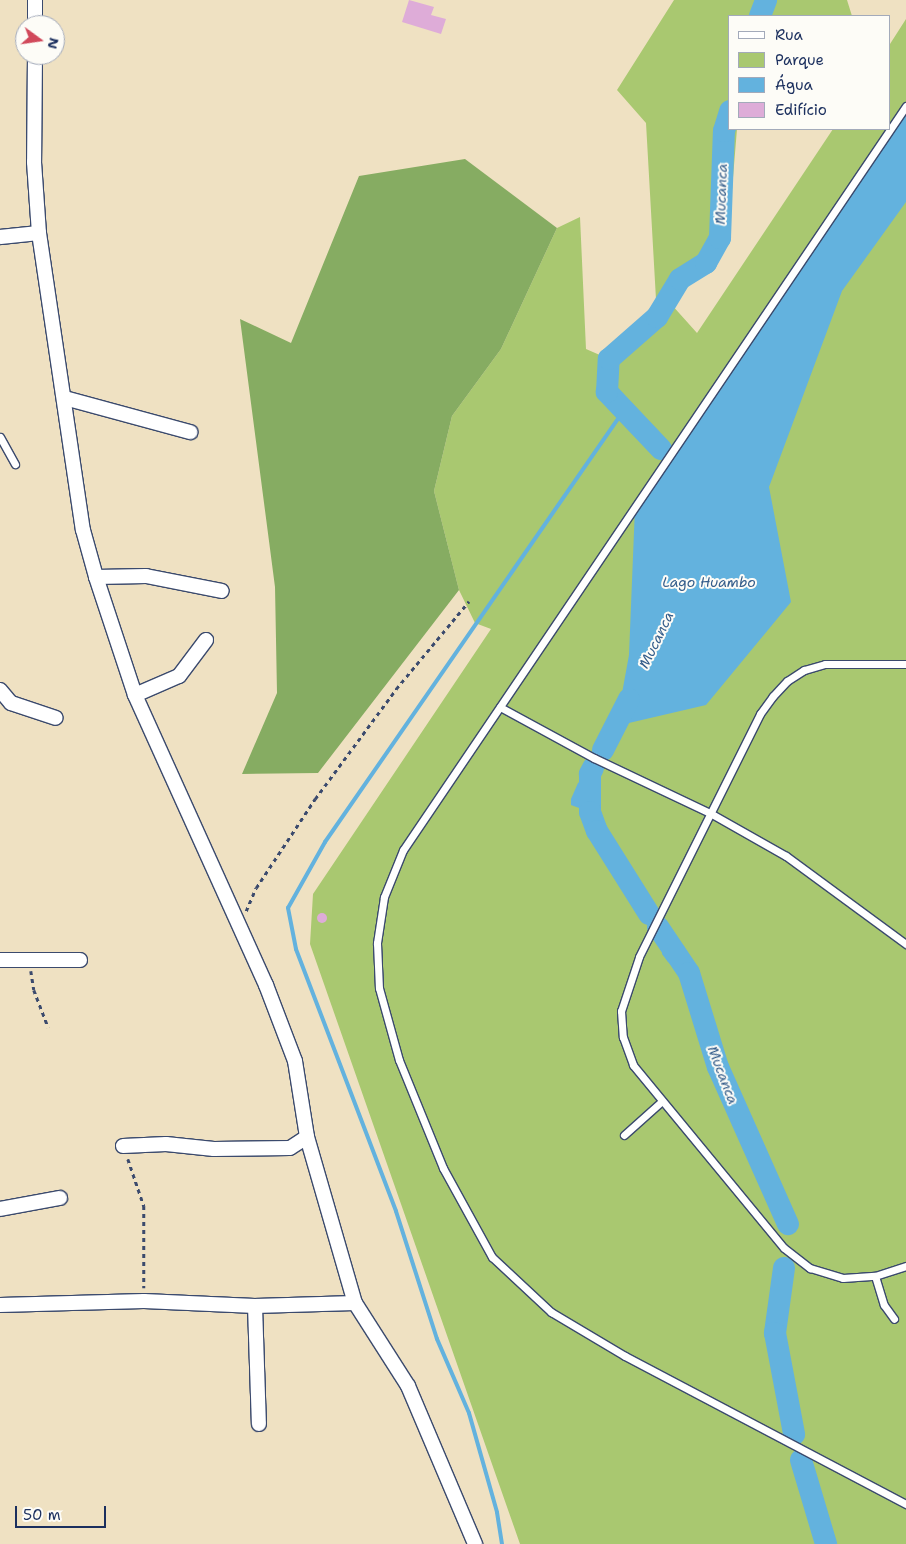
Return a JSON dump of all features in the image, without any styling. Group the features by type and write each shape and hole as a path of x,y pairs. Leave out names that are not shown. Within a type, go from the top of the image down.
{"street":[{"path":"35,0 35,15"},
{"path":"35,65 34,162 39,233 65,398 83,530 96,577 135,695 238,928 266,985 294,1061 307,1137 355,1303 408,1386 475,1544"},
{"path":"0,236 39,233"},
{"path":"65,398 190,432"},
{"path":"96,577 146,576 222,591"},
{"path":"135,695 179,676 206,640"},
{"path":"0,690 11,703 56,718"},
{"path":"0,960 80,960"},
{"path":"123,1146 166,1144 214,1149 290,1148 307,1137"},
{"path":"0,1209 60,1198"},
{"path":"0,1305 144,1301 255,1306 355,1303"},
{"path":"255,1306 259,1424"}],"lane":[{"path":"891,128 906,106"},
{"path":"890,130 403,850 384,897 377,943 379,988 399,1060 443,1168 492,1257 551,1312 625,1356 906,1504"},
{"path":"0,437 15,464"},
{"path":"906,664 825,664 804,670 787,681 760,714 710,813 638,957 621,1011 623,1037 633,1065 784,1248 810,1268 827,1274 858,1278 875,1276 906,1266"},
{"path":"500,707 594,758 710,813 786,856 906,944"},
{"path":"624,1134 662,1102"},
{"path":"875,1276 884,1305 894,1319"}],"path":[{"path":"238,928 256,888 315,799 396,689 469,601"},
{"path":"29,960 34,990 48,1027"},
{"path":"123,1146 144,1206 144,1301"}],"green space":[{"path":"674,0 847,0 852,15 728,15 728,130 737,130 728,238 720,258 678,290 671,304 697,333 832,130 891,130 891,42 906,19 906,1544 520,1544 310,944 313,894 491,629 475,623 459,590 434,491 452,416 501,349 557,228 580,217 586,349 609,359 657,317 646,123 617,90"},
{"path":"465,159 557,228 501,349 452,416 434,491 459,590 318,773 242,774 277,693 275,587 240,319 291,343 359,176"}],"water":[{"name":"Lago Huambo","path":"906,106 906,202 842,291 769,487 791,602 706,705 616,726 629,655 635,507"},
{"path":"590,774 598,781 597,793 590,812 571,805 571,799 578,783"},
{"path":"663,936 684,946 692,969 689,973 668,962 662,954"}],"building":[{"path":"409,0 434,7 431,15 446,19 441,34 402,22"},
{"path":"320,913 324,913 327,918 326,922 320,923 317,920 317,916"}],"waterway":[{"name":"Mucanca","path":"760,15 766,0"},
{"name":"Mucanca","path":"661,449 607,392 609,359 657,317 680,279 706,263 720,238 724,131 728,118"},
{"path":"502,1544 497,1512 469,1413 437,1339 396,1211 296,949 288,908 325,842 624,410"},
{"name":"Mucanca","path":"603,750 629,699"},
{"name":"Mucanca","path":"593,768 590,774 590,812 597,831 649,914"},
{"name":"Mucanca","path":"658,927 689,973 718,1067 788,1224"},
{"name":"Mucanca","path":"784,1268 775,1333 794,1434"},
{"name":"Mucanca","path":"801,1460 826,1544"}]}
